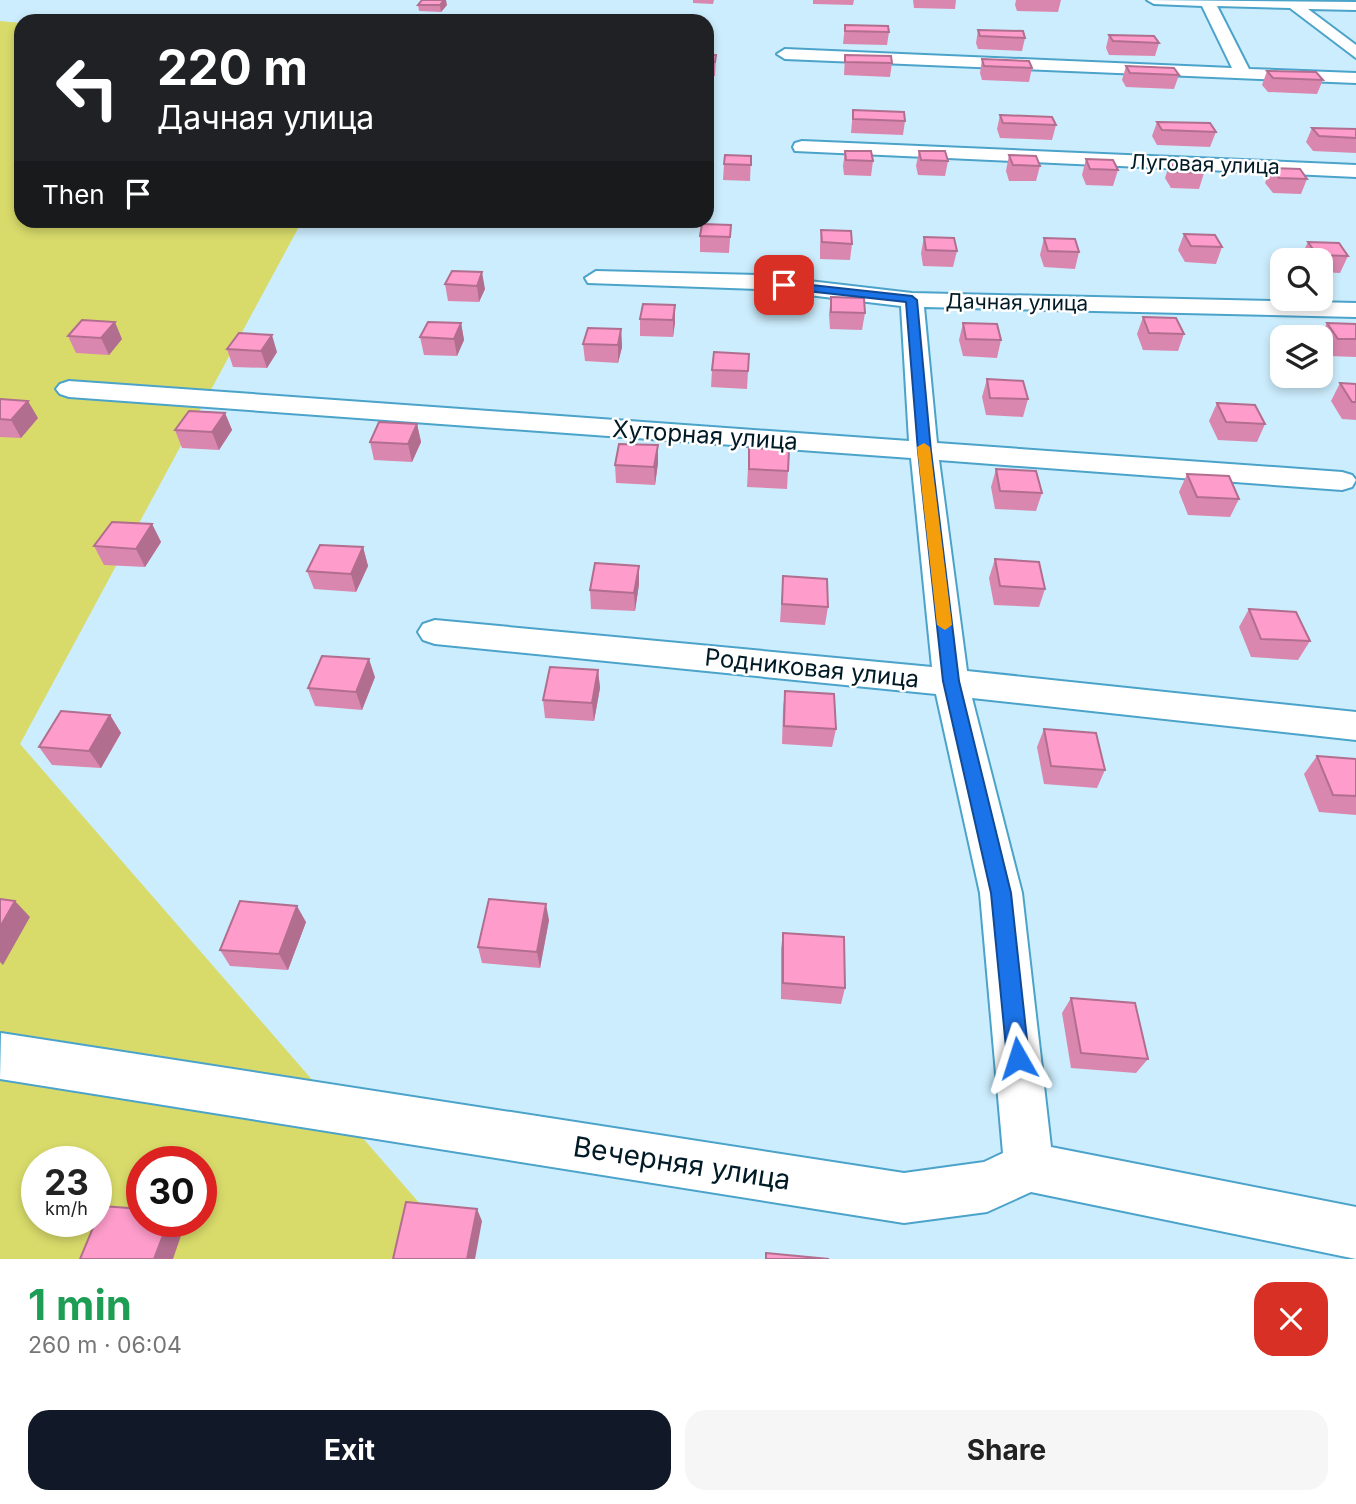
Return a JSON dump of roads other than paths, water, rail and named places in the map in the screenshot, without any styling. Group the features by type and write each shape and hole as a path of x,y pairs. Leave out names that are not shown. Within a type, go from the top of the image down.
{"street":[{"path":"1154,0 1356,6"},
{"path":"1207,1 1243,74"},
{"path":"1290,2 1356,52"},
{"path":"785,54 1356,78"},
{"name":"Луговая улица","path":"802,147 1356,171"},
{"name":"Дачная улица","path":"596,278 758,282 912,300 1356,310"},
{"path":"912,300 924,451 951,681 1001,893 1029,1167 1356,1233"},
{"name":"Хуторная улица","path":"69,389 1342,481"},
{"name":"Родниковая улица","path":"435,632 951,681 1356,726"},
{"name":"Вечерняя улица","path":"1,1056 904,1198 987,1187 1029,1167"}]}
